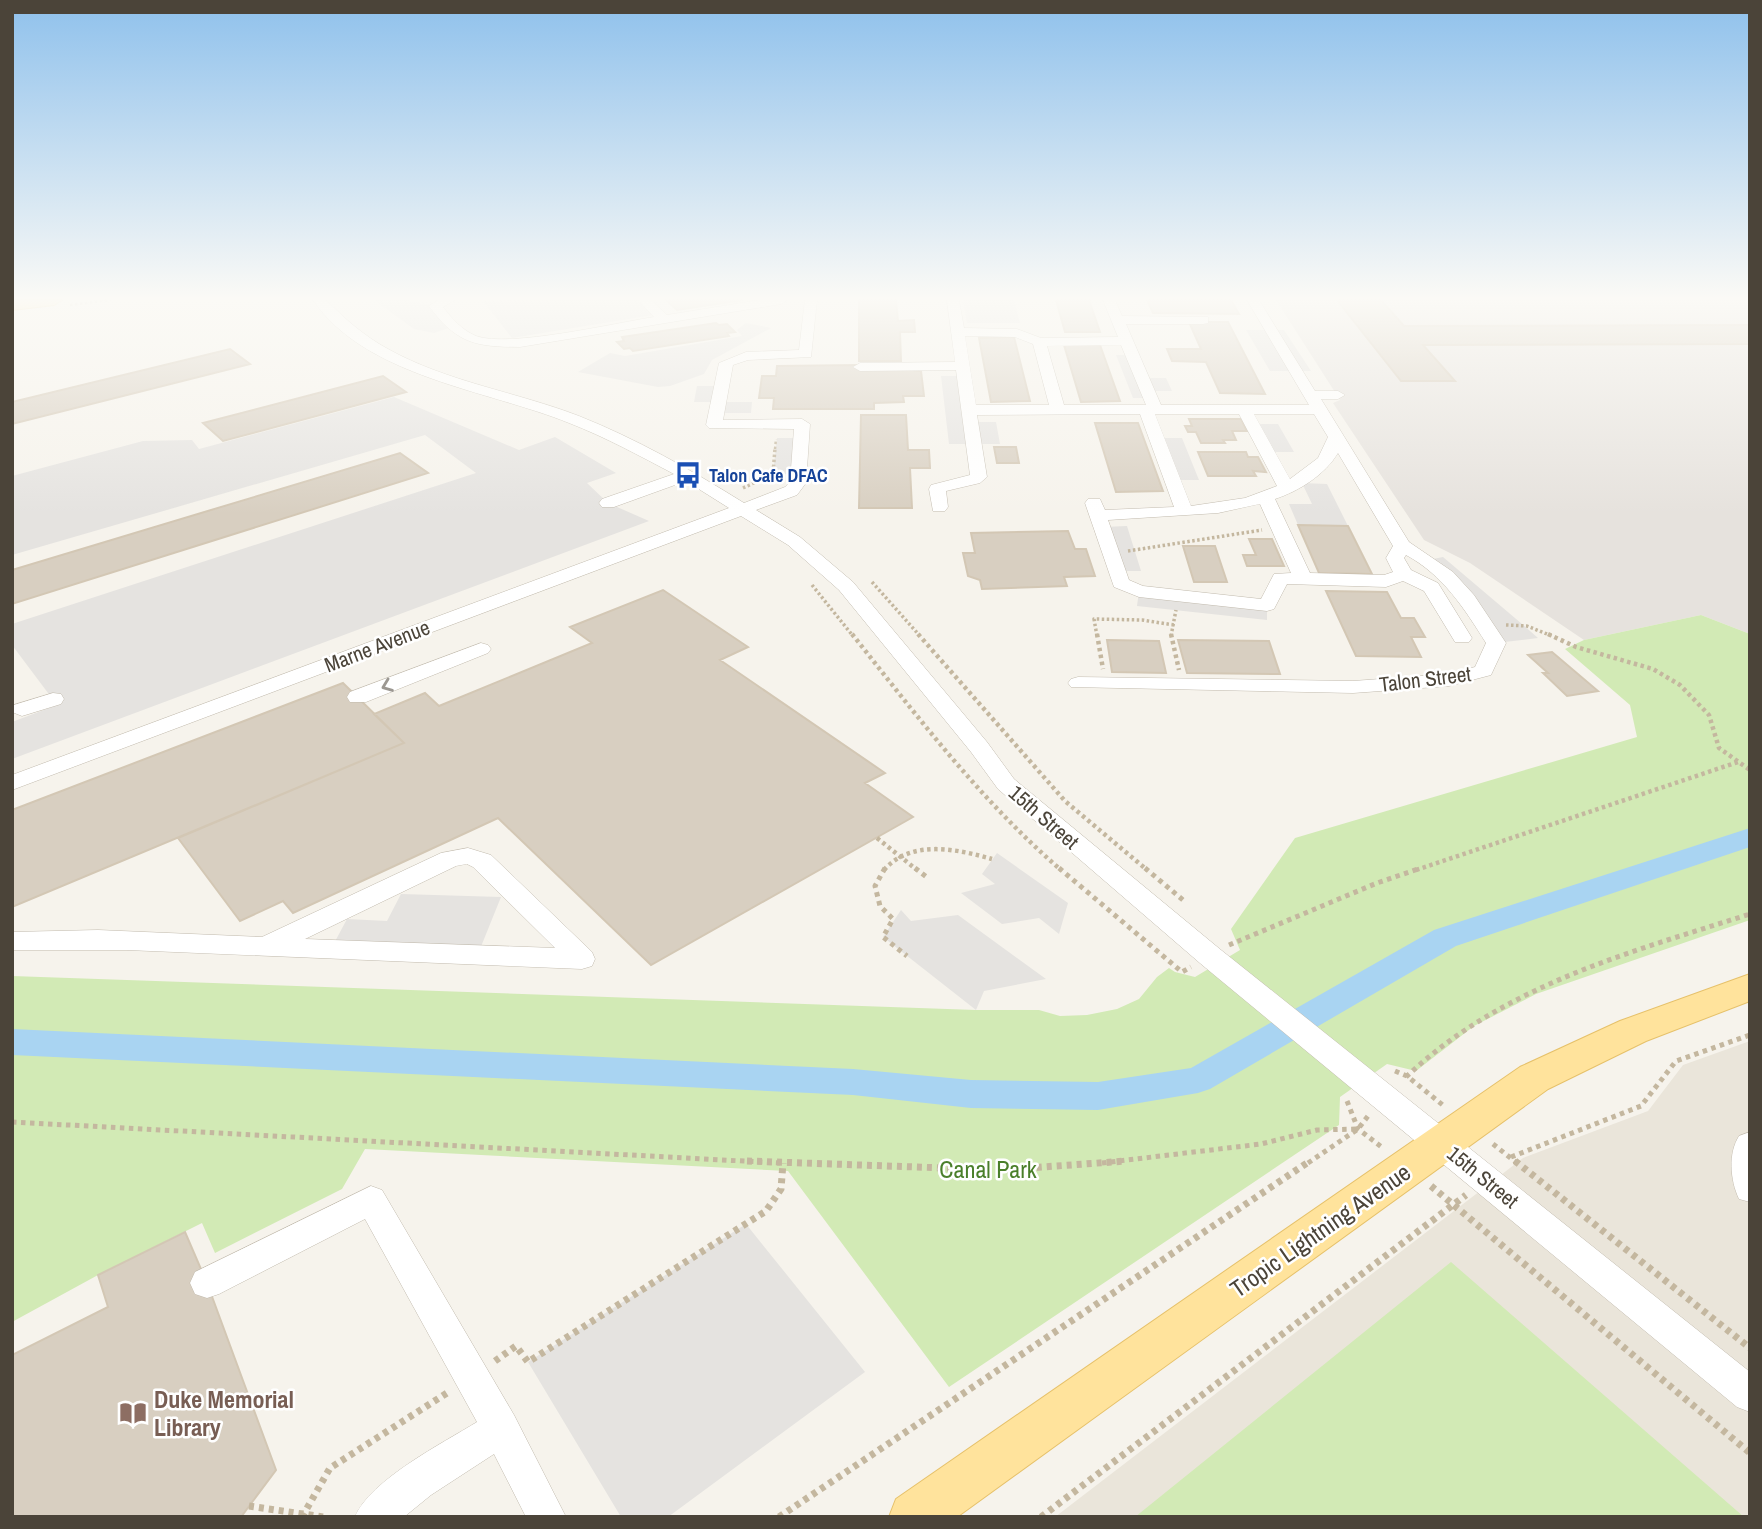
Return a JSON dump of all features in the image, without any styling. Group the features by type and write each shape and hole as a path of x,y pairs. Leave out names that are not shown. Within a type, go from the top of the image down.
{"main road":[{"name":"Tropic Lightning Avenue","path":"914,1517 1534,1078 1633,1031 1750,987"}],"street":[{"name":"15th Street","path":"427,371 573,419 636,447 688,474 794,541 846,586 979,747 1006,784 1214,960 1377,1082 1439,1145 1485,1179 1750,1395"},
{"name":"Marne Avenue","path":"12,783 791,491 798,483 802,424 715,425 725,371"},
{"path":"939,507 937,489 948,483 971,481 979,477 963,371"},
{"path":"1047,371 1058,409"},
{"path":"1137,371 1184,509"},
{"name":"Talon Street","path":"1078,683 1353,687 1449,680 1484,671 1496,643 1455,582 1424,557 1402,546 1296,371"},
{"path":"968,410 1244,409 1315,402 1338,395"},
{"path":"1244,409 1286,487"},
{"path":"1336,437 1326,460 1286,487 1265,496 1219,507 1097,509 1121,583 1139,591 1267,605 1281,578 1386,581 1404,574"},
{"path":"608,503 688,474"},
{"path":"1265,496 1303,578"},
{"path":"1402,546 1395,558 1404,574 1431,587 1462,638"},
{"path":"382,644 416,674"},
{"path":"358,697 481,649"},
{"path":"16,706 52,699"},
{"path":"12,942 109,940 265,947 478,954 582,959 482,861 468,856 450,859 265,947"},
{"path":"1750,1145 1747,1150 1750,1189"},
{"path":"207,1283 371,1200 501,1427 547,1517"},
{"path":"374,1517 417,1481 501,1427"}],"path":[{"path":"763,501 742,488 773,474 776,435"},
{"path":"1111,554 1280,527"},
{"path":"863,572 1065,801 1192,907"},
{"path":"808,579 906,702 1022,836 1182,972 1214,960 1233,942 1377,883 1738,762"},
{"path":"1179,595 1171,636 1182,684"},
{"path":"1106,683 1094,619 1142,620 1174,625"},
{"path":"1485,627 1522,624 1537,627 1573,646 1636,661 1668,674 1709,713 1716,729 1715,741 1720,749 1749,769"},
{"path":"877,838 929,879"},
{"path":"907,956 883,937 893,919 880,906 875,886 887,867 920,850 945,849 992,859"},
{"path":"779,1517 1358,1129 1377,1082 1467,1026 1532,993 1609,959 1750,914"},
{"path":"1041,1517 1455,1205 1511,1157 1641,1107 1676,1062 1750,1035"},
{"path":"1377,1082 1439,1145 1455,1205 1750,1453"},
{"path":"12,1122 783,1163 1001,1170 1141,1160 1261,1144 1317,1130 1358,1129 1511,1157 1750,1348"},
{"path":"303,1515 330,1468 516,1346 528,1362 766,1211 778,1198 785,1183 783,1163"},
{"path":"249,1506 323,1517"}],"shaded area":[{"path":"706,371 670,386 658,387 578,372"},
{"path":"1122,371 1139,371 1142,378 1166,378 1172,391 1148,391 1150,398 1133,398"},
{"path":"1322,371 1750,371 1750,634 1701,615 1584,640 1470,563 1424,540 1333,403 1340,400"},
{"path":"941,376 963,376 970,422 996,422 1000,444 949,444"},
{"path":"697,386 722,386 719,402 694,402"},
{"path":"394,397 519,450 555,437 616,473 587,483 608,503 649,521 12,759 12,722 57,705 12,645 12,624 476,473 425,435 12,555 12,476 143,441 192,440 199,449"},
{"path":"719,402 752,402 751,413 717,413"},
{"path":"1253,424 1278,424 1294,452 1268,452"},
{"path":"777,438 801,438 799,474 773,474"},
{"path":"1157,438 1182,438 1199,480 1173,480"},
{"path":"1302,483 1327,484 1348,526 1298,525 1289,504 1312,504"},
{"path":"1127,526 1141,571 1117,571 1103,527"},
{"path":"1443,557 1538,638 1496,643 1428,560"},
{"path":"1139,591 1267,605 1267,620 1137,606"},
{"path":"997,853 1068,903 1059,934 1039,918 1002,924 961,893 995,884 982,874"},
{"path":"401,894 501,897 478,954 331,949 347,919 387,921"},
{"path":"901,910 911,921 958,915 1046,979 984,991 976,1010 883,937"},
{"path":"1750,1041 1750,1517 1055,1517 1523,1158 1648,1111 1683,1065"},
{"path":"746,1224 865,1372 668,1517 621,1517 528,1362"}],"green space":[{"name":"Canal Park","path":"1701,615 1750,634 1750,920 1536,994 1474,1026 1416,1071 1387,1064 1340,1097 1339,1125 949,1387 788,1171 365,1149 342,1189 215,1253 202,1223 12,1322 12,976 1039,1010 1060,1016 1087,1015 1117,1009 1139,999 1157,977 1169,968 1195,977 1240,950 1231,929 1295,838 1637,737 1630,705 1565,649 1584,640"},
{"path":"1451,1262 1744,1517 1135,1517"}],"building":[{"path":"138,371 221,371 12,424 12,402"},
{"path":"776,371 921,371 924,396 903,396 904,402 874,403 874,409 773,409 774,398 759,398 762,376 776,376"},
{"path":"985,371 1023,371 1030,401 991,402"},
{"path":"1072,371 1109,371 1120,401 1081,402"},
{"path":"1210,371 1253,371 1265,394 1220,393"},
{"path":"1393,371 1446,371 1455,381 1401,381"},
{"path":"383,376 406,392 223,441 203,423"},
{"path":"861,415 906,415 908,450 929,450 930,468 910,468 912,508 859,508"},
{"path":"1189,419 1241,419 1247,431 1232,431 1236,440 1223,440 1225,443 1201,443 1196,432 1188,432 1185,426 1192,426"},
{"path":"1095,423 1138,423 1163,491 1116,492"},
{"path":"994,447 1016,447 1019,463 997,463"},
{"path":"1198,452 1246,452 1248,457 1258,457 1266,472 1253,471 1256,476 1208,476"},
{"path":"400,453 428,473 12,604 12,570"},
{"path":"1298,525 1348,526 1372,574 1319,573"},
{"path":"1068,531 1075,549 1086,549 1095,576 1064,577 1067,586 982,589 980,580 968,576 963,553 975,553 971,533"},
{"path":"1249,539 1272,539 1284,566 1247,566 1243,555 1256,555"},
{"path":"1183,546 1215,546 1227,582 1194,582"},
{"path":"663,590 748,647 720,660 885,773 865,783 913,817 651,965 498,818 293,913 283,901 240,921 178,838 404,743 374,714 425,693 439,706 592,643 570,627"},
{"path":"1326,591 1387,592 1401,618 1414,618 1425,637 1411,637 1421,657 1356,656"},
{"path":"1107,640 1159,641 1166,673 1112,672"},
{"path":"1178,640 1269,641 1280,674 1187,673"},
{"path":"1552,652 1598,691 1567,696 1528,655"},
{"path":"343,683 404,743 12,907 12,810"},
{"name":"Duke Memorial Library","path":"185,1232 207,1283 276,1470 241,1517 12,1517 12,1355 108,1307 98,1275"}],"waterway":[{"path":"12,1042 853,1082 971,1094 1098,1096 1198,1080 1445,938 1750,837"}],"place":[{"name":"Talon Cafe DFAC","path":"688,475"},
{"name":"Duke Memorial Library","path":"133,1413"}]}
